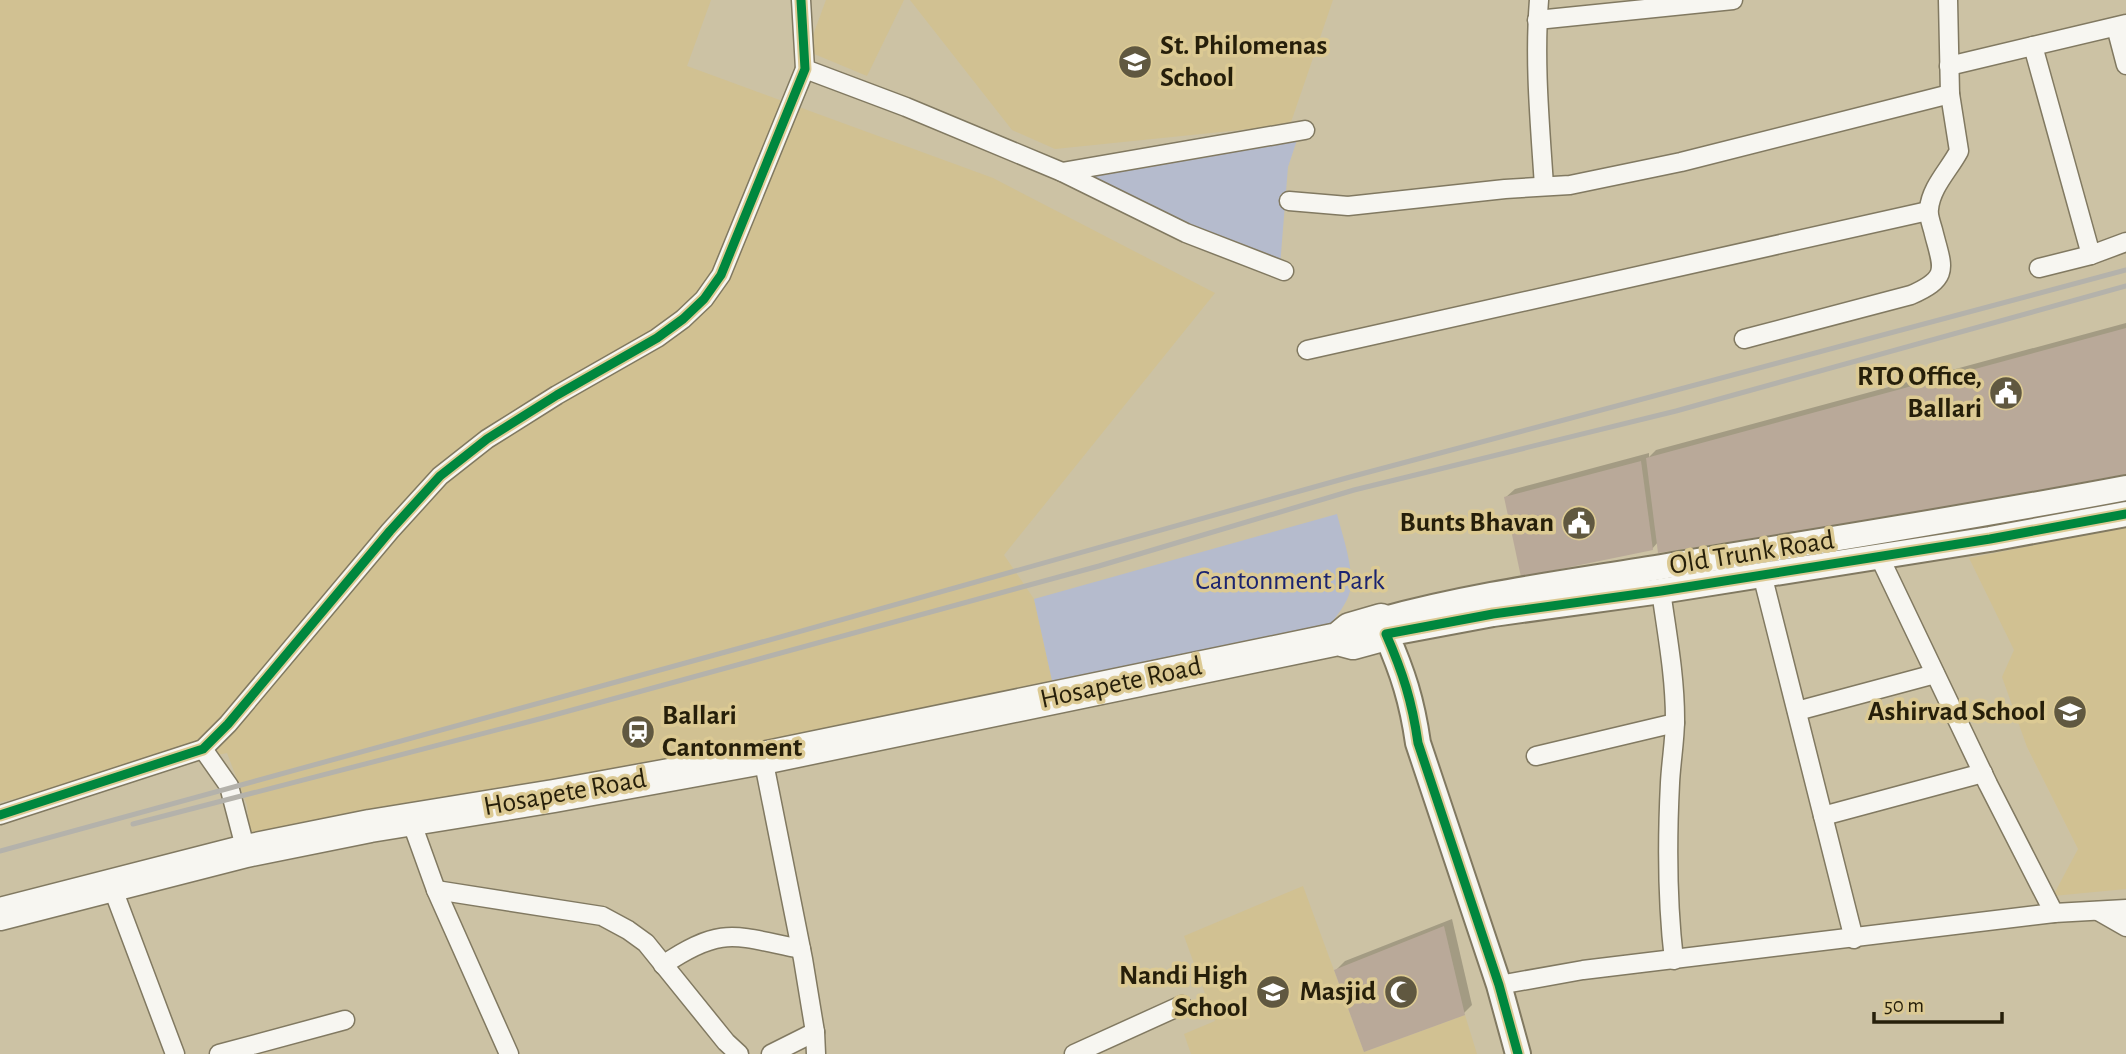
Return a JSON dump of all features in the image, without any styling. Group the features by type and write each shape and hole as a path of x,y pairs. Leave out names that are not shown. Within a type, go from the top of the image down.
{"highway":[{"name":"Hosapete Road","path":"0,914 246,851 410,818 554,796 763,758 1338,639 1350,629 1383,627"}],"street":[{"path":"0,815 203,749 228,724 390,531 440,476 487,439 657,338 704,299 721,275 805,69 801,0"},
{"path":"1539,0 1538,100 1544,186"},
{"path":"1537,20 1734,0"},
{"path":"1744,339 1911,295 1927,288 1939,277 1942,268 1928,211 1932,194 1959,151 1950,94 1948,0"},
{"path":"1949,66 2121,25 2126,65"},
{"path":"2033,46 2091,255"},
{"path":"805,69 906,107 1062,172 1186,233 1284,271"},
{"path":"1289,201 1348,206 1570,185 1681,162 1950,94"},
{"path":"1062,172 1305,130"},
{"path":"1307,350 1928,211"},
{"path":"2039,268 2091,255 2126,242"},
{"name":"Old Trunk Road","path":"1383,627 1418,610 1512,591 2126,488"},
{"path":"2049,503 2051,529"},
{"name":"Old Trunk Road","path":"1383,627 1661,591 2051,529 2126,514"},
{"path":"1879,556 1983,773 2054,913"},
{"path":"1762,574 1854,939"},
{"path":"1661,591 1674,680 1675,723 1669,829 1670,921 1674,960"},
{"path":"1383,627 1407,684 1418,743 1499,985 1518,1054"},
{"path":"1797,711 1935,674"},
{"path":"1536,756 1675,723"},
{"path":"203,749 229,786 246,851"},
{"path":"763,758 801,949 815,1032 816,1054"},
{"path":"1823,816 1983,773"},
{"path":"410,818 436,890 509,1054"},
{"path":"111,884 175,1054"},
{"path":"436,890 602,916 628,930 646,943 726,1042 739,1054"},
{"path":"1499,985 1583,970 2054,913 2126,909"},
{"path":"2098,911 2126,928"},
{"path":"663,965 687,949 715,937 733,935 801,949"},
{"path":"1074,1054 1182,1005"},
{"path":"219,1054 345,1020"},
{"path":"771,1054 815,1032"}],"shaded area":[{"path":"0,0 711,0 687,66 993,178 1215,293 1004,555 1034,599 1053,685 868,726 250,835 247,805 227,753 0,802"},
{"path":"826,0 904,0 867,76 807,51"},
{"name":"St. Philomenas School","path":"910,0 1333,0 1290,125 1055,149 1012,130"},
{"name":"Ashirvad School","path":"2126,527 2126,889 2053,896 2078,849 2027,747 2002,677 2014,650 1969,558"},
{"name":"Nandi High School","path":"1303,886 1364,1052 1465,1015 1477,1054 1191,1054 1184,1034 1215,1021 1184,936"}],"green space":[{"path":"1299,134 1288,167 1280,266 1076,175"},
{"name":"Cantonment Park","path":"1337,514 1347,552 1351,583 1347,600 1330,625 1053,685 1034,599"}],"building":[{"name":"RTO Office, Ballari","path":"2126,328 2126,474 1947,508 1658,553 1646,458"},
{"name":"Bunts Bhavan","path":"1641,461 1653,550 1521,577 1504,497"},
{"name":"Masjid","path":"1444,926 1465,1015 1364,1052 1334,970"}],"railway":[{"path":"0,851 1350,477 2126,270"},
{"path":"133,824 543,718 1099,566 1354,490 1676,411 2126,286"}],"cycle path":[{"path":"0,815 203,749 228,724 390,531 440,476 487,439 657,338 704,299 721,275 805,69 801,0"},
{"path":"1518,1054 1499,985 1418,743 1406,687 1386,634 1493,614 1661,591 1990,539 2126,514"}],"place":[{"name":"St. Philomenas School","path":"1135,62"},
{"name":"RTO Office, Ballari","path":"2006,393"},
{"name":"Bunts Bhavan","path":"1579,523"},
{"name":"Ashirvad School","path":"2070,712"},
{"name":"Ballari Cantonment","path":"638,732"},
{"name":"Nandi High School","path":"1273,992"},
{"name":"Masjid","path":"1401,992"}]}
